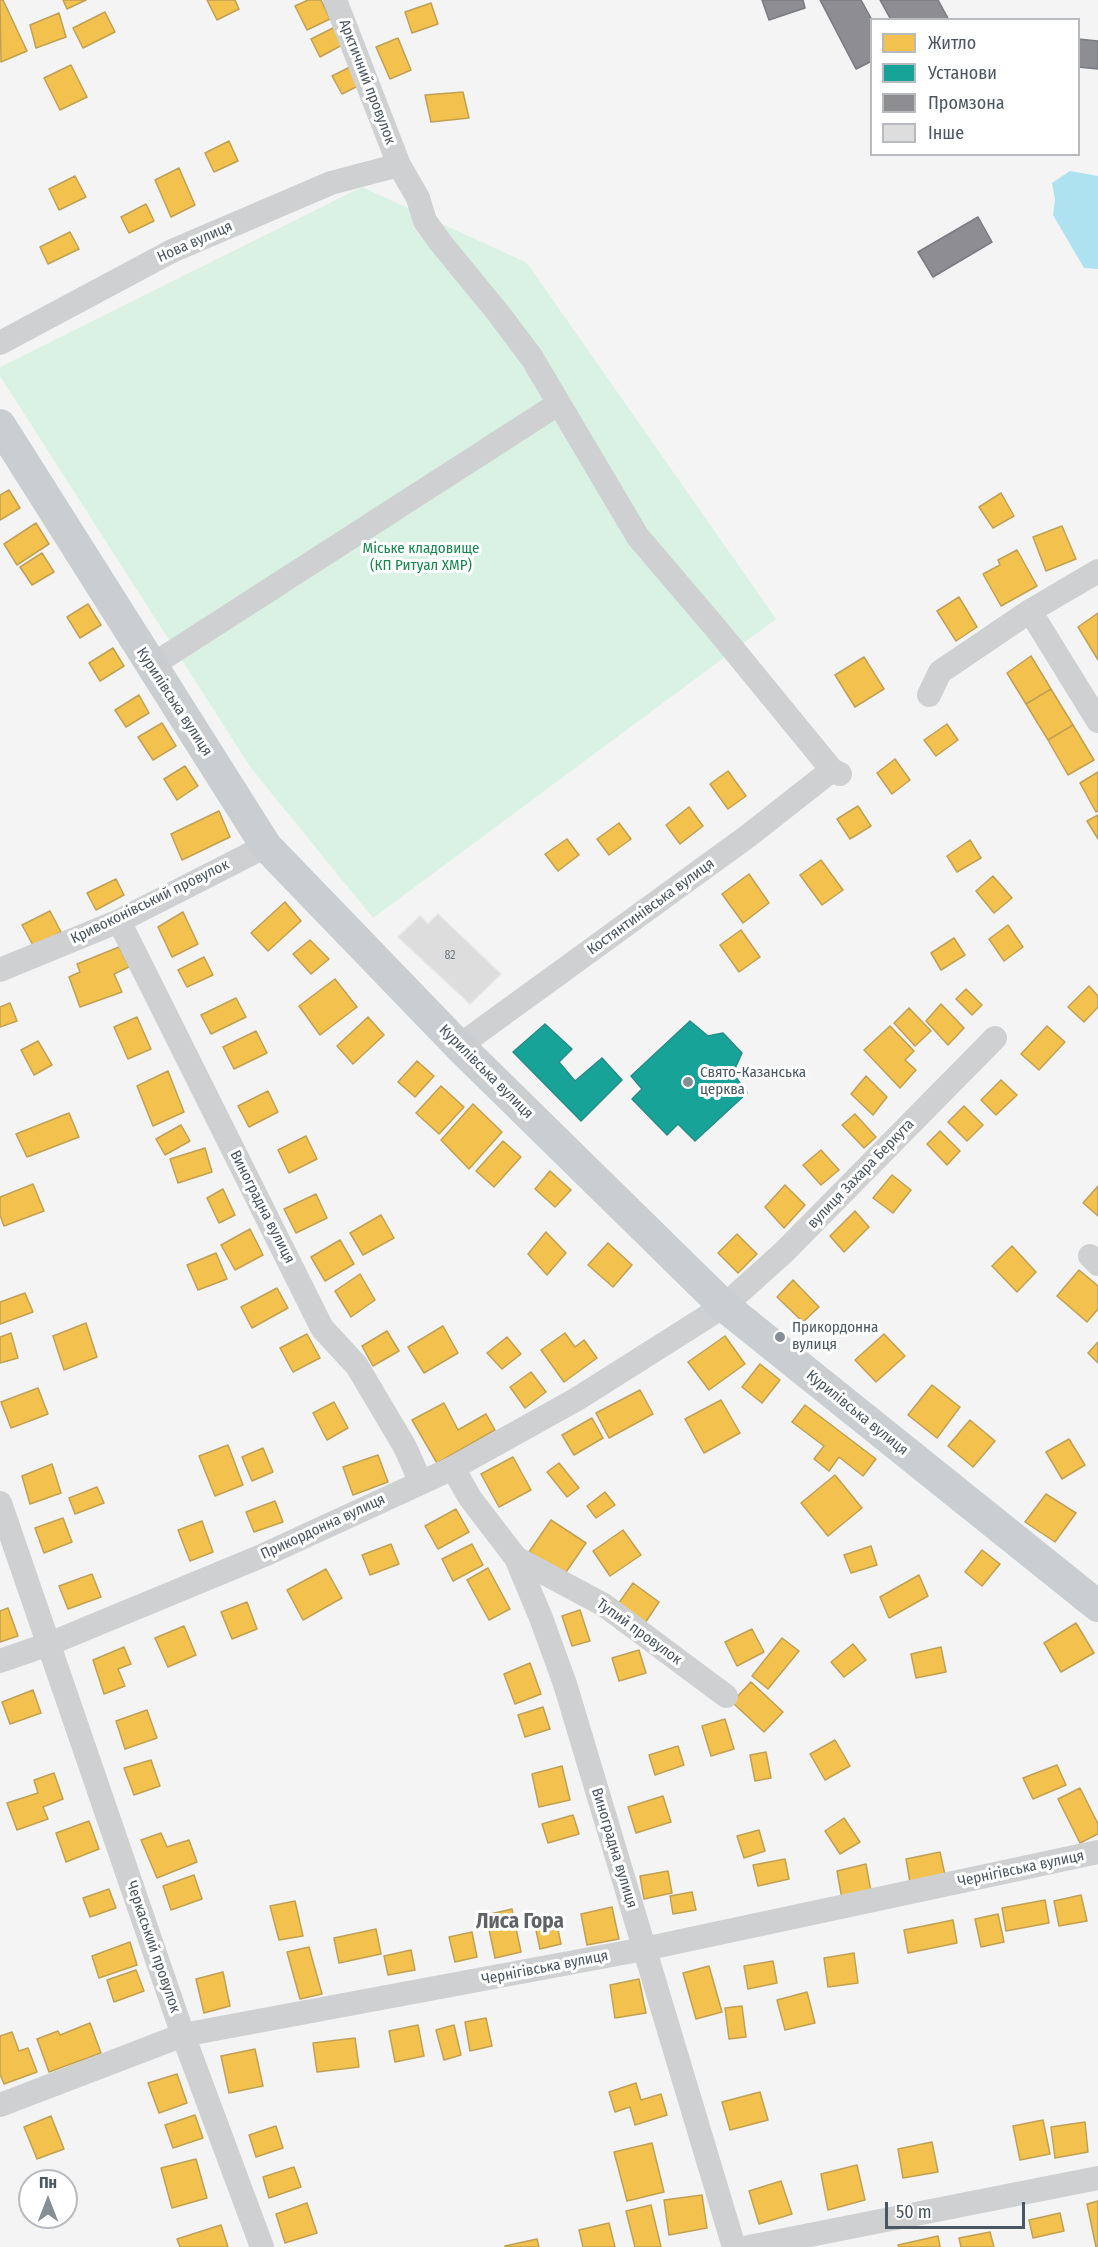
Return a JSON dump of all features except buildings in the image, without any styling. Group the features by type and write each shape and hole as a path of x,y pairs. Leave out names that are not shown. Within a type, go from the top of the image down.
{"main road":[{"name":"Курилівська вулиця","path":"0,425 266,846 459,1046 724,1306 1098,1606"}],"street":[{"name":"Арктичний провулок","path":"335,0 399,165 418,198 424,220 532,358 638,537 836,772"},
{"name":"Нова вулиця","path":"0,343 172,251 331,183 399,165"},
{"path":"151,666 558,404"},
{"path":"929,695 940,672 1030,611 1098,571"},
{"path":"1030,611 1098,721"},
{"name":"Костянтинівська вулиця","path":"459,1046 836,772"},
{"name":"Кривоконівський провулок","path":"0,970 119,921 266,846"},
{"name":"Виноградна вулиця","path":"119,921 322,1328 357,1366 405,1447 421,1483"},
{"name":"вулиця Захара Беркута","path":"724,1306 784,1252 995,1038"},
{"name":"Прикордонна вулиця","path":"0,1662 49,1644 264,1554 453,1468 577,1399 724,1306"},
{"name":"Виноградна вулиця","path":"453,1468 470,1498 516,1558 542,1618 565,1684 734,2247"},
{"name":"Черкаський провулок","path":"0,1503 183,2035 262,2247"},
{"name":"Тупий провулок","path":"516,1558 604,1605 726,1696"},
{"name":"Чернігівська вулиця","path":"0,2105 183,2035 644,1949 1098,1852"},
{"path":"749,2247 1098,2178"}],"green space":[{"name":"Міське кладовище (КП Ритуал ХМР)","path":"362,187 527,263 776,619 373,918 251,768 0,376 0,367"}],"water":[{"path":"1070,171 1098,176 1098,269 1084,268 1053,215 1055,200 1052,183"}],"place":[{"name":"Свято-Казанська церква","path":"688,1082"},
{"name":"Прикордонна вулиця","path":"780,1337"}],"district":[{"name":"Лиса Гора","path":"520,1922"}]}
